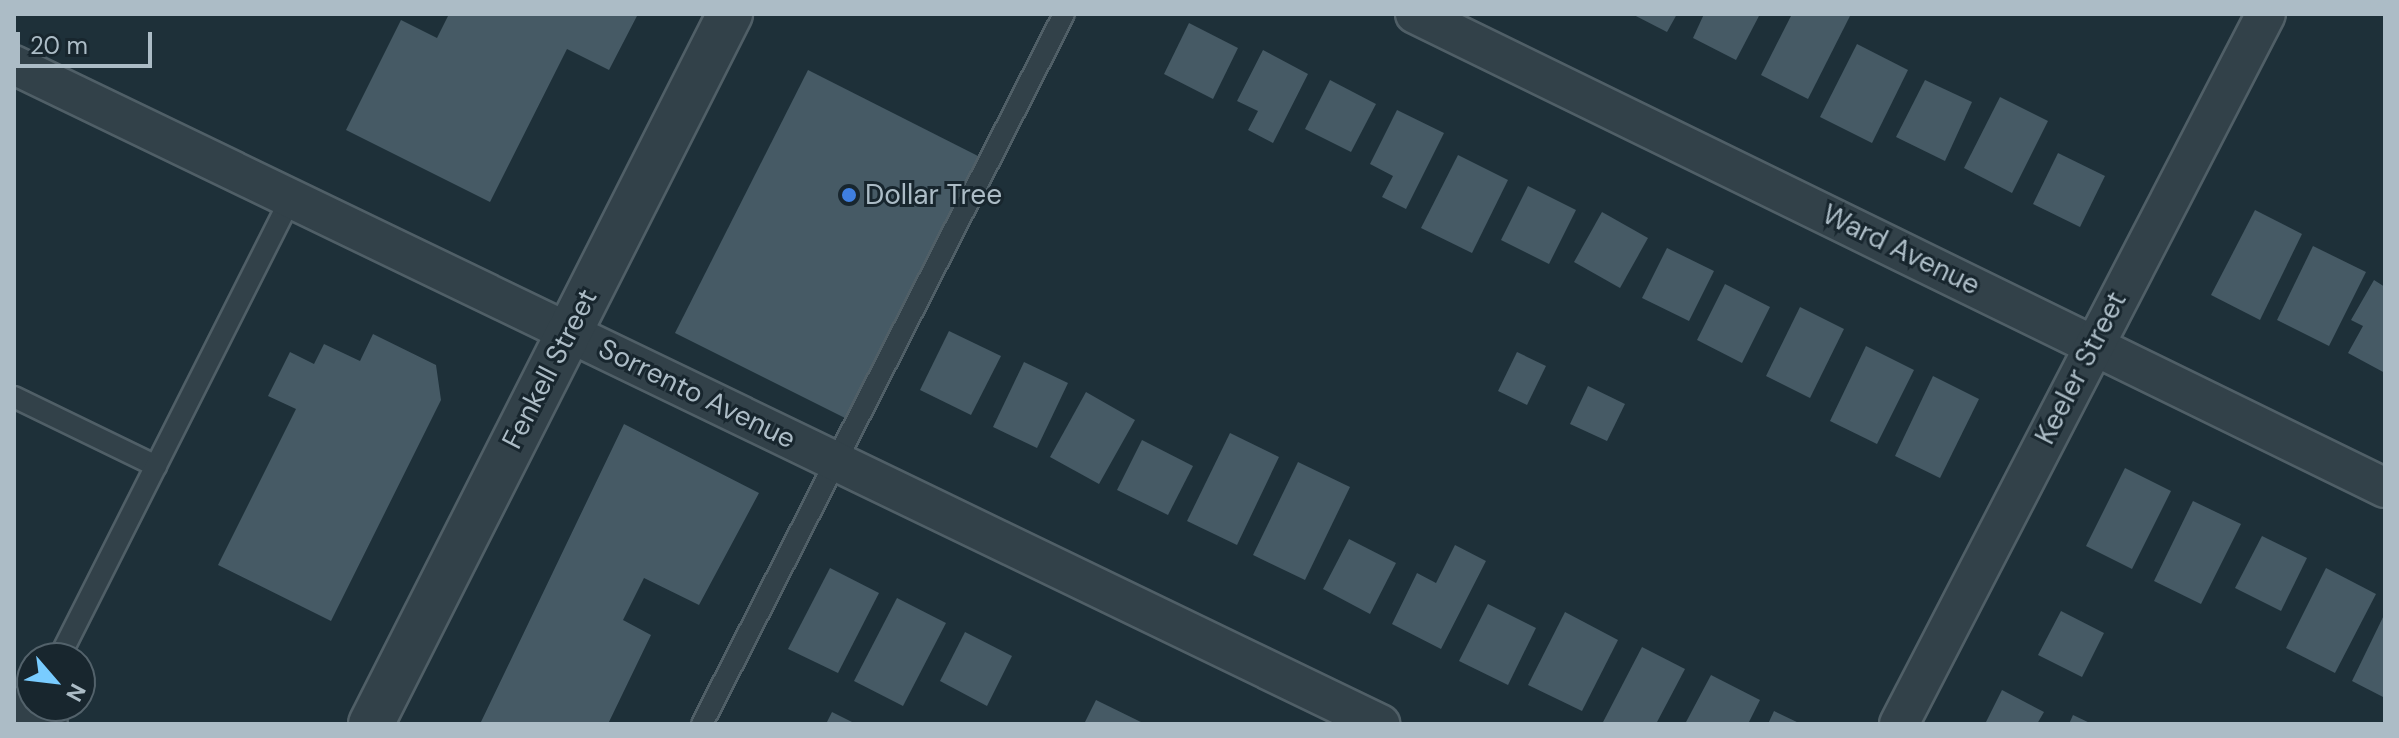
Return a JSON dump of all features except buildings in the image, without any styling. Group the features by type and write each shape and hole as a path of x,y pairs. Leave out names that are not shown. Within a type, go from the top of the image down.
{"street":[{"name":"Fenkell Street","path":"371,724 730,14"},
{"name":"Ward Avenue","path":"1415,14 2385,488"},
{"name":"Keeler Street","path":"1899,724 2093,343 2266,14"},
{"name":"Sorrento Avenue","path":"14,65 569,330 1380,724"}],"lane":[{"path":"702,724 1064,14"},
{"path":"67,642 291,198"},
{"path":"14,397 156,466"}],"place":[{"name":"Dollar Tree","path":"849,195"}]}
